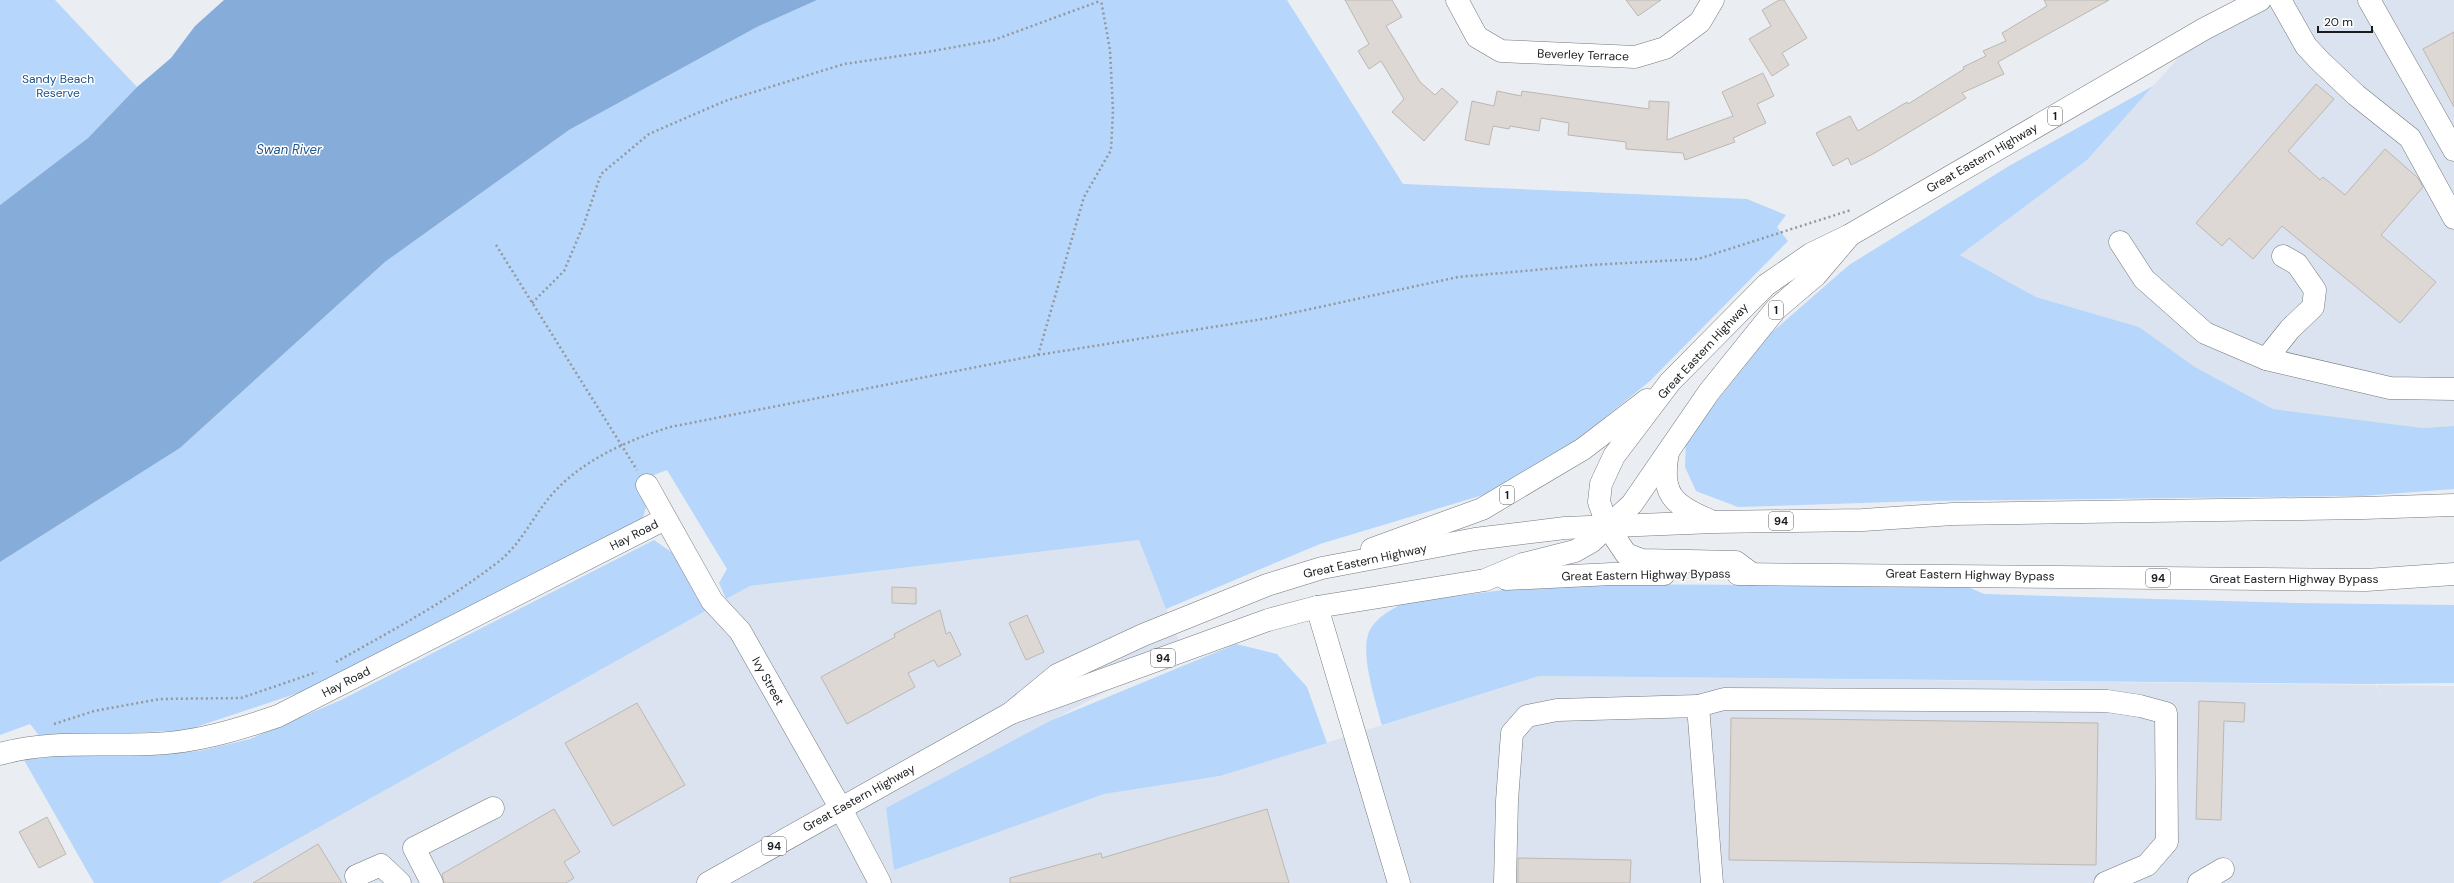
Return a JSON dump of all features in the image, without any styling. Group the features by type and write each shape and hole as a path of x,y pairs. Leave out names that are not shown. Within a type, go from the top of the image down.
{"main road":[{"name":"Beverley Terrace","path":"1457,0 1477,37 1501,51 1635,57 1665,48 1700,22 1713,0"},
{"name":"Great Eastern Highway","path":"1752,574 1736,562 1642,560 1626,554 1608,527 1599,502 1601,484 1614,456 1670,382 1766,285 1811,254 1850,235 2204,30 2260,0"},
{"path":"2280,0 2306,46 2319,60 2365,104 2410,138 2454,218"},
{"path":"2370,0 2454,150"},
{"name":"Great Eastern Highway","path":"708,883 1011,713 1268,620 1316,607 1485,580 1523,564 1575,551 1608,527 1632,504 1709,392 1776,309 1816,275 1850,235"},
{"path":"2120,242 2144,279 2205,333 2266,359 2390,388 2454,389"},
{"path":"2266,359 2290,328 2313,307 2315,290 2297,264 2283,256"},
{"name":"1","path":"1322,568 1482,509 1583,449 1670,382"},
{"path":"1668,451 1665,481 1676,504 1686,511 1714,522"},
{"name":"Ivy Street","path":"647,485 712,601 740,631 841,809 880,883"},
{"name":"94","path":"1608,527 1714,522 1863,520 1953,514 2364,508 2454,504"},
{"name":"Hay Road","path":"0,754 14,750 50,746 152,744 193,739 228,732 278,716 665,519"},
{"name":"Great Eastern Highway","path":"1011,713 1057,675 1143,635 1260,588 1322,568 1475,539 1565,528 1608,527"},
{"name":"Great Eastern Highway Bypass","path":"1485,580 1612,574 1752,574 2366,580 2454,574"},
{"path":"1316,607 1399,883"},
{"path":"1505,883 1507,801 1512,733 1527,716 1558,710 1698,706 1724,699 2107,701 2140,706 2166,713 2167,842 2147,865 2105,883"},
{"path":"1698,706 1712,883"},
{"path":"432,883 414,848 494,808"},
{"path":"356,876 380,865 400,883"},
{"path":"2199,883 2223,869"}],"path":[{"path":"532,303 564,271 584,224 601,174 649,134 725,101 844,64 927,52 994,40 1101,0 1110,50 1114,110 1111,150 1084,197 1038,355"},
{"path":"333,664 408,622 499,561 556,489 587,464 622,445 670,427 1038,355 1269,318 1458,277 1590,265 1698,259 1842,213"},
{"path":"496,245 647,485"},
{"path":"50,725 94,711 160,699 241,698 320,671"}],"shaded area":[{"path":"2260,0 2454,0 2454,426 2423,428 2273,409 2195,367 2139,327 2036,297 1960,255 2087,160 2204,29"},
{"path":"1139,540 1183,651 886,808 894,870 1104,794 1220,776 1539,676 2376,685 2381,695 2377,685 2454,686 2454,883 219,883 750,586"}],"green space":[{"name":"Sandy Beach Reserve","path":"0,0 55,0 137,87 88,138 0,205"},
{"path":"817,0 1287,0 1403,184 1747,199 1786,215 1777,227 1788,241 1650,381 1571,445 1483,495 1320,544 1166,609 1139,540 750,586 726,599 719,583 727,569 667,470 638,481 647,503 643,518 313,688 187,730 41,738 30,724 0,735 0,562 180,448 385,262 569,130 757,27"},
{"path":"2153,86 2087,160 1960,255 2036,297 2139,327 2195,367 2273,409 2423,428 2454,426 2454,489 2362,496 1922,501 1738,507 1696,491 1685,467 1686,440 1771,333 1849,265 2009,166"},
{"path":"654,540 681,559 709,609 219,883 94,883 24,760 55,753 129,756 199,751 250,739 341,700"},
{"path":"1548,584 1966,586 1984,594 2295,603 2454,605 2454,683 2369,684 1539,676 1382,725 1370,680 1366,655 1366,644 1370,629 1378,620 1404,603"},
{"path":"1236,644 1277,654 1307,687 1327,743 1220,776 1104,794 894,870 886,808 1052,720"}],"water":[{"name":"Swan River","path":"224,0 817,0 757,27 569,130 385,262 180,448 0,562 0,205 88,138 137,87 171,58 195,26"}],"building":[{"path":"1345,0 1392,0 1402,17 1386,26 1420,82 1435,95 1442,88 1458,102 1424,141 1392,112 1404,99 1381,61 1369,69 1358,51 1369,44"},
{"path":"1626,0 1661,0 1638,16"},
{"path":"1779,0 1784,0 1807,38 1782,53 1789,65 1772,76 1749,39 1771,26 1762,10"},
{"path":"2044,0 2109,0 1998,62 2004,74 1962,93 1966,98 1873,154 1851,165 1848,158 1833,166 1816,133 1850,116 1858,131 1907,102 1908,104 1964,69 1963,67 1986,56 1983,51 2006,41 2002,33 2047,6"},
{"path":"2454,32 2454,107 2423,49"},
{"path":"1763,73 1774,96 1757,104 1766,123 1733,138 1735,142 1685,160 1683,153 1626,149 1626,142 1568,135 1569,123 1541,118 1539,131 1510,126 1509,129 1493,126 1489,145 1465,140 1472,101 1494,106 1497,91 1521,96 1522,91 1649,109 1649,101 1669,102 1667,140 1733,116 1722,92"},
{"path":"2316,84 2334,99 2288,151 2320,180 2323,177 2345,195 2385,149 2418,178 2423,187 2381,235 2436,282 2400,323 2282,226 2253,259 2229,238 2222,246 2196,223"},
{"path":"892,587 916,588 916,604 892,603"},
{"path":"940,610 946,634 950,632 961,655 938,667 934,660 908,673 915,687 847,724 821,677 895,637 894,634"},
{"path":"1027,615 1044,652 1026,660 1009,623"},
{"path":"2199,701 2245,703 2244,722 2224,721 2221,820 2196,819"},
{"path":"637,703 685,785 613,826 565,743"},
{"path":"1731,718 2098,723 2096,865 1729,860"},
{"path":"554,809 580,852 564,862 574,878 566,883 444,883 442,874"},
{"path":"1267,809 1289,883 1010,883 1010,878 1101,853 1102,858"},
{"path":"47,817 66,854 39,868 19,832"},
{"path":"318,844 342,883 253,883"},
{"path":"1518,858 1631,860 1630,883 1518,883"}]}
